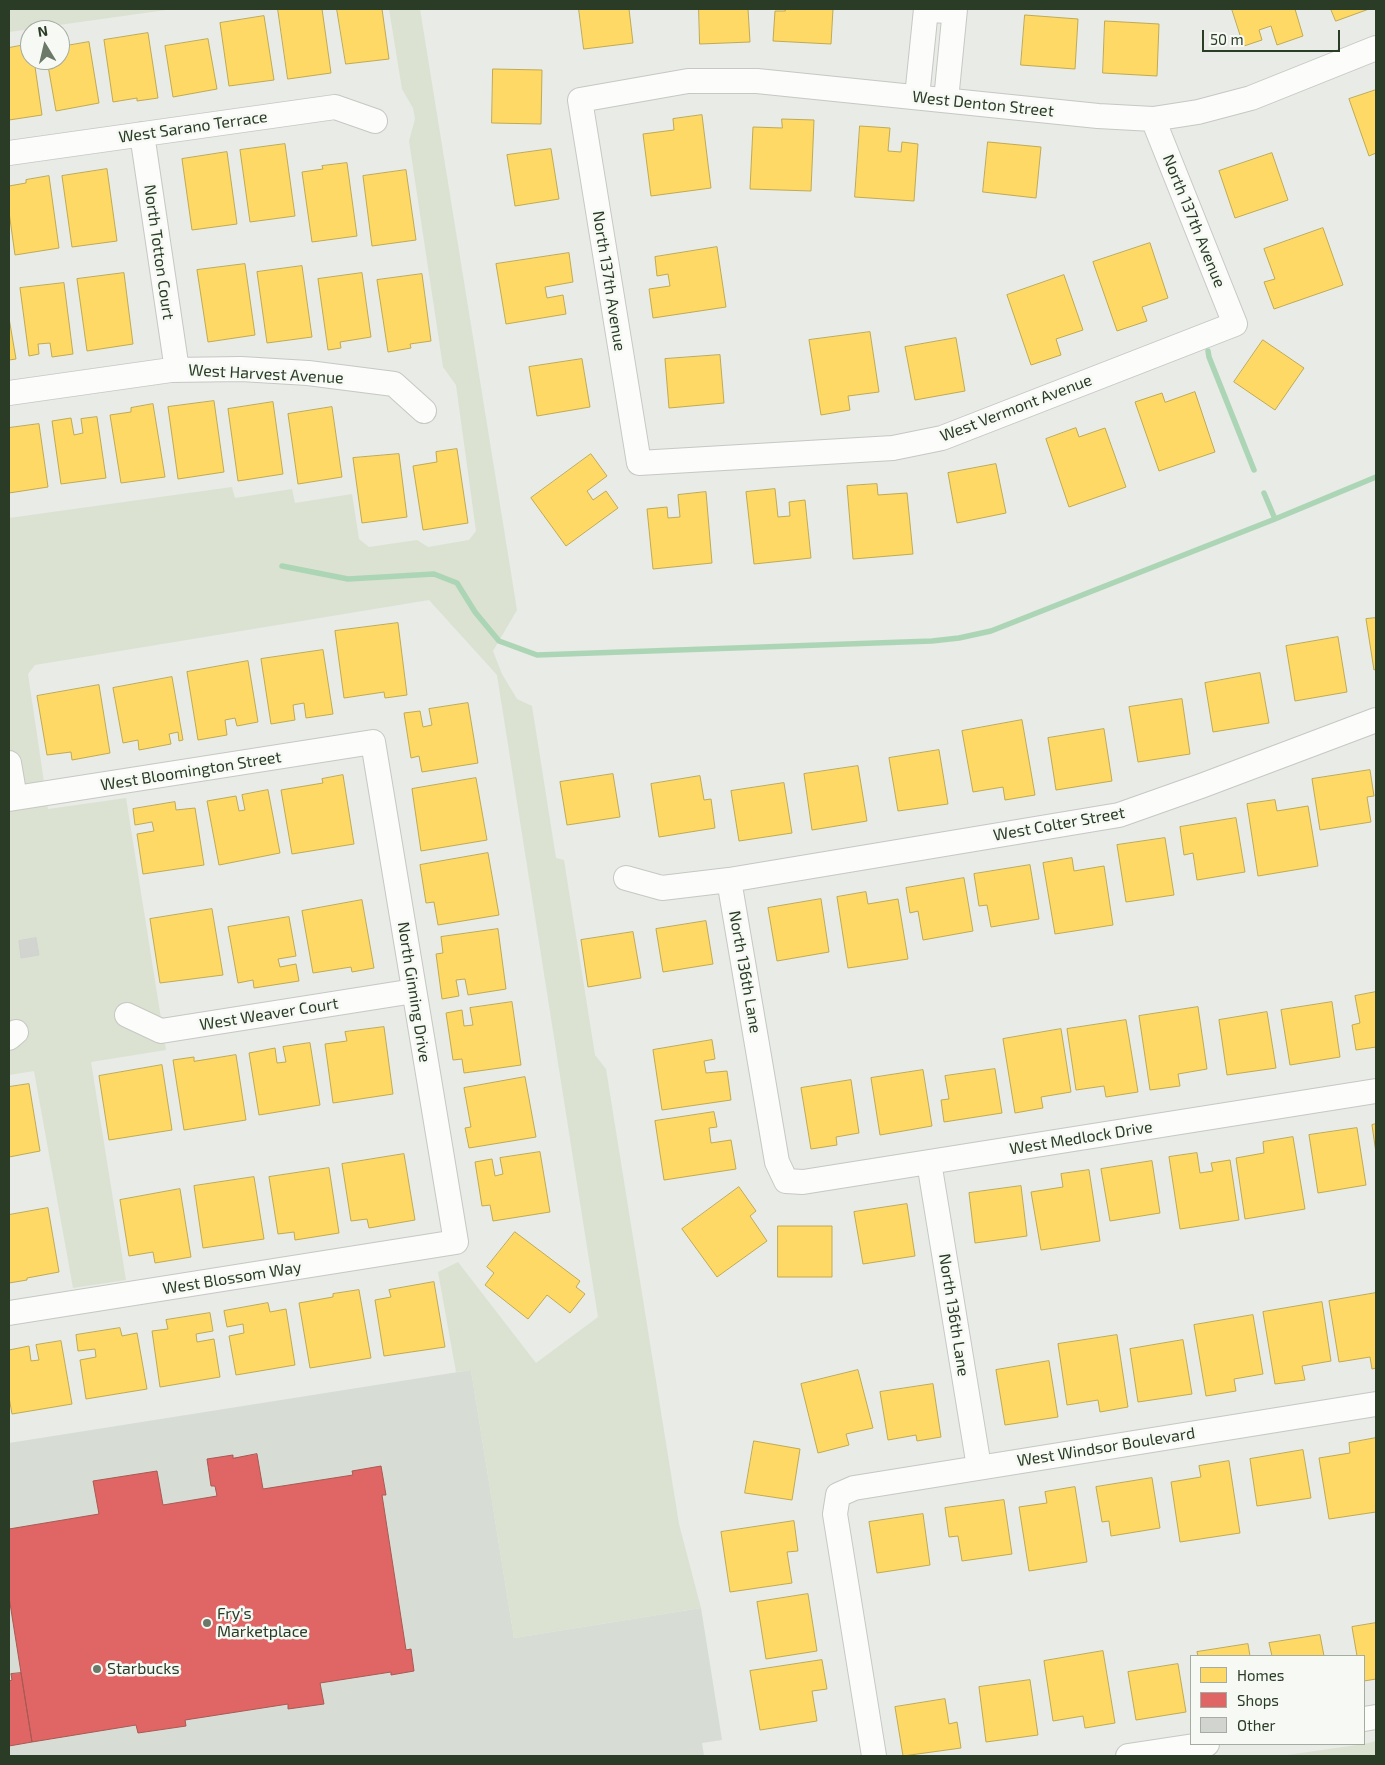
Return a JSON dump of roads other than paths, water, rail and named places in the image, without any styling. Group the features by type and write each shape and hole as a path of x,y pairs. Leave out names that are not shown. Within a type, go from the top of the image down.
{"street":[{"path":"917,97 926,9 954,10 946,100"},
{"name":"West Denton Street","path":"580,100 688,81 757,82 1098,116 1153,119 1198,112 1251,98 1376,48"},
{"name":"North 137th Avenue","path":"580,100 639,462"},
{"name":"West Sarano Terrace","path":"9,153 335,107 375,121"},
{"name":"North 137th Avenue","path":"1153,119 1234,324"},
{"name":"North Totton Court","path":"142,134 176,370"},
{"name":"West Vermont Avenue","path":"639,462 893,448 942,438 1234,324"},
{"name":"West Harvest Avenue","path":"9,393 176,370 241,369 308,373 394,384 424,411"},
{"name":"West Colter Street","path":"626,878 662,888 729,880 1119,815 1376,720"},
{"name":"West Bloomington Street","path":"12,799 373,742"},
{"name":"North Ginning Drive","path":"373,742 456,1242"},
{"path":"9,763 12,799"},
{"name":"North 136th Lane","path":"729,880 777,1162 786,1181"},
{"name":"West Weaver Court","path":"127,1015 161,1031 414,991"},
{"name":"West Medlock Drive","path":"786,1181 803,1182 1376,1091"},
{"name":"North 136th Lane","path":"929,1162 979,1467"},
{"name":"West Blossom Way","path":"9,1314 456,1242"},
{"name":"West Windsor Boulevard","path":"874,1756 836,1514 838,1495 854,1488 1376,1404"},
{"path":"1128,1756 1200,1745"}],"waterway":[{"path":"1208,351 1254,470"},
{"path":"282,566 348,579 434,574 457,583 475,612 499,641 537,655 932,641 959,638 991,631 1376,477"},
{"path":"1264,493 1275,519"}],"place":[{"name":"Fry's Marketplace","path":"207,1623"},
{"name":"Starbucks","path":"97,1669"}]}
